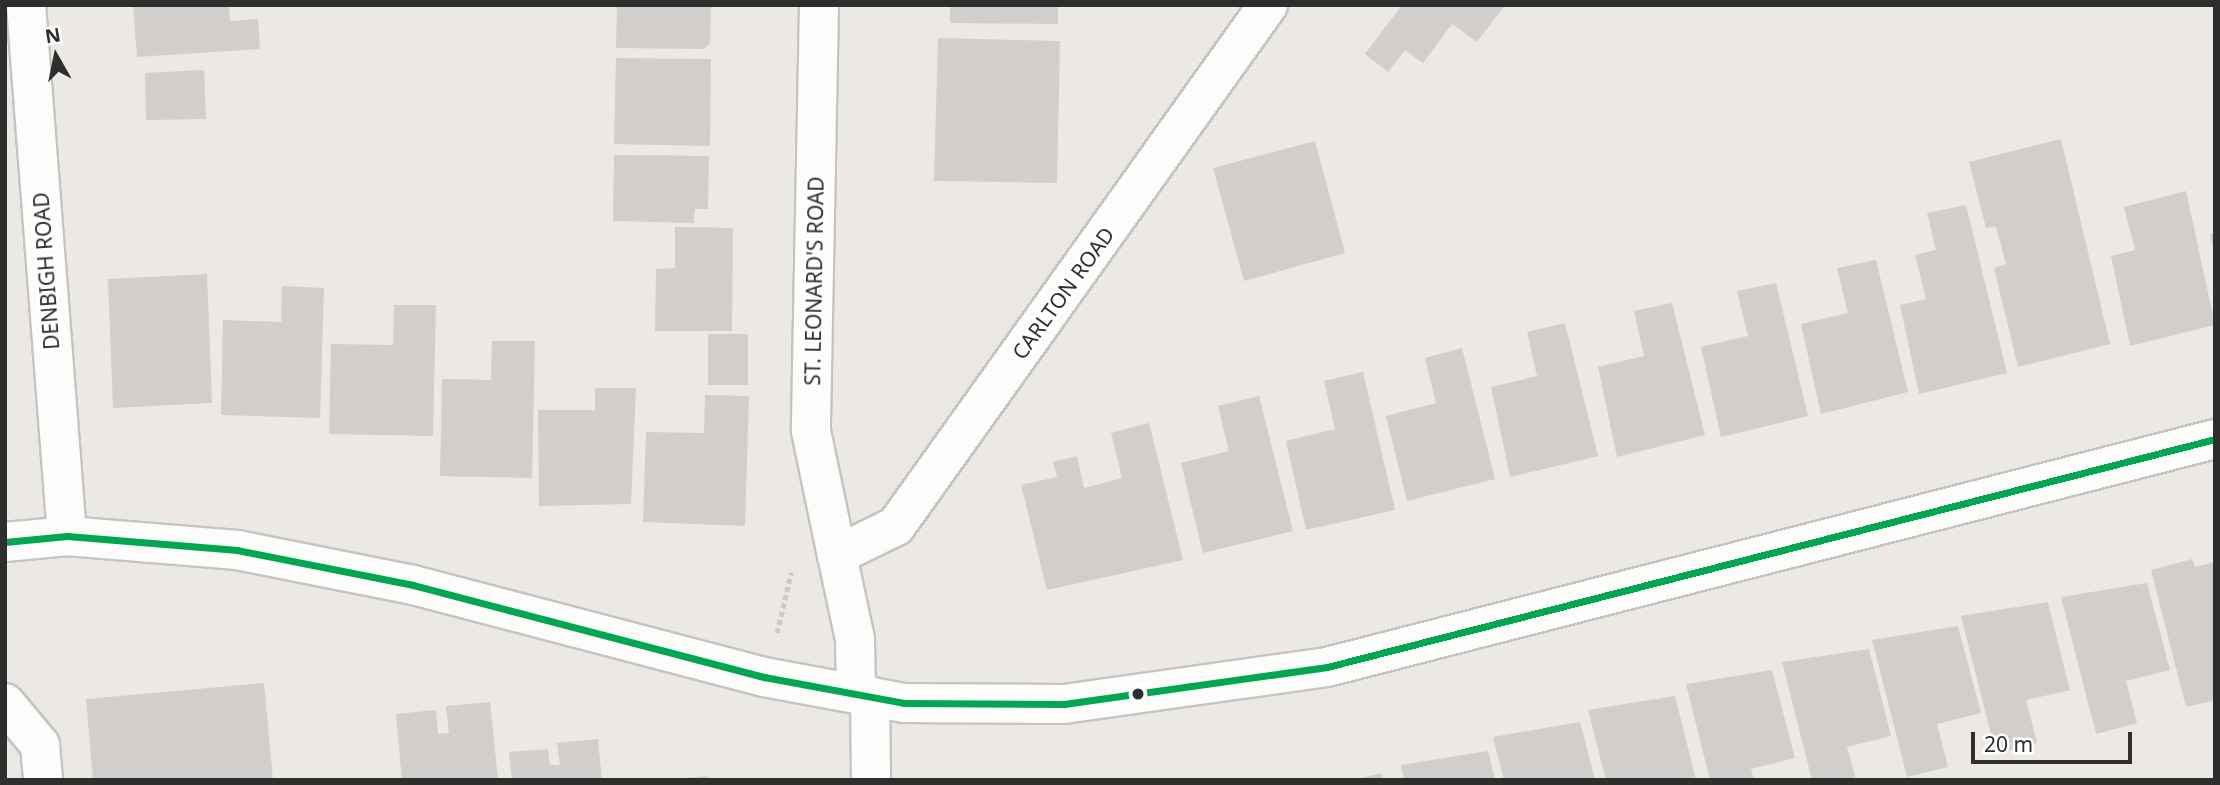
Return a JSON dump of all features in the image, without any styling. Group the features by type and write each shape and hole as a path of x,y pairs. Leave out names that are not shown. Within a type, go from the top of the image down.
{"street":[{"name":"DENBIGH ROAD","path":"26,5 67,536"},
{"name":"ST. LEONARD'S ROAD","path":"819,5 811,431 855,639 871,780"},
{"name":"CARLTON ROAD","path":"836,555 895,526 1268,5"},
{"path":"5,542 67,536 291,561 414,585 736,672 904,703 1064,704 1327,667 2215,439"},
{"path":"5,703 40,745 43,780"}],"path":[{"path":"775,640 792,563"}],"building":[{"path":"133,5 229,5 230,21 258,19 260,49 137,57"},
{"path":"617,5 711,6 710,43 704,49 616,48"},
{"path":"950,5 1058,5 1058,24 950,23"},
{"path":"1402,5 1505,5 1477,42 1452,24 1423,63 1405,50 1388,72 1365,54"},
{"path":"938,38 1060,41 1057,183 934,181"},
{"path":"616,58 711,59 710,146 614,144"},
{"path":"204,70 206,119 146,120 145,73"},
{"path":"2061,139 2110,344 2018,367 1994,268 2006,264 1996,227 1986,228 1969,162"},
{"path":"1315,141 1345,253 1244,281 1213,168"},
{"path":"614,155 709,156 708,209 695,209 694,223 613,221"},
{"path":"2186,191 2215,325 2130,346 2111,256 2135,250 2124,207"},
{"path":"1966,205 2007,373 1919,394 1900,305 1926,299 1915,255 1936,250 1927,213"},
{"path":"675,227 733,228 732,331 655,331 656,269 675,268"},
{"path":"2215,233 2215,250 2214,250 2210,234"},
{"path":"1876,260 1908,392 1821,414 1801,324 1848,313 1837,268"},
{"path":"207,274 212,403 113,408 108,279"},
{"path":"1776,283 1808,416 1721,437 1701,347 1748,336 1737,291"},
{"path":"282,286 324,288 320,418 221,415 223,320 281,322"},
{"path":"1672,303 1705,435 1617,457 1598,367 1644,356 1634,311"},
{"path":"394,305 436,305 433,436 329,434 331,344 393,345"},
{"path":"1565,323 1598,456 1510,477 1491,387 1537,376 1527,332"},
{"path":"708,334 748,334 748,385 708,385"},
{"path":"492,341 535,341 532,478 440,476 442,379 491,380"},
{"path":"1462,348 1495,479 1407,501 1386,416 1436,403 1425,358"},
{"path":"1363,372 1395,510 1306,530 1286,441 1335,429 1324,381"},
{"path":"595,388 636,388 631,504 539,506 538,410 595,410"},
{"path":"705,395 749,396 745,526 643,522 646,432 704,433"},
{"path":"1259,396 1293,531 1203,553 1181,463 1229,451 1218,406"},
{"path":"1149,423 1183,560 1047,590 1021,485 1057,477 1053,462 1077,456 1084,488 1122,478 1111,433"},
{"path":"2192,559 2195,567 2215,562 2215,700 2186,707 2151,570"},
{"path":"2147,583 2170,670 2126,681 2137,723 2096,734 2061,597"},
{"path":"2048,602 2070,690 2026,700 2037,743 1996,754 1961,616"},
{"path":"1958,626 1981,713 1937,724 1948,767 1907,777 1872,640"},
{"path":"1869,649 1891,736 1847,747 1856,780 1812,780 1782,662"},
{"path":"1772,670 1795,758 1751,769 1754,780 1710,780 1686,684"},
{"path":"264,683 273,780 93,780 86,699"},
{"path":"1675,696 1696,780 1606,780 1588,710"},
{"path":"490,702 498,780 402,780 396,714 436,710 438,734 449,733 446,706"},
{"path":"1580,722 1595,780 1504,780 1493,737"},
{"path":"598,739 602,780 512,780 509,752 548,749 550,765 560,765 557,743"},
{"path":"1488,751 1495,780 1404,780 1401,765"},
{"path":"1382,773 1383,780 1358,780 1358,779"},
{"path":"707,776 708,780 685,780 685,778"}],"transit line":[{"path":"5,542 67,536 237,550 413,585 764,677 904,703 1064,704 1327,667 2215,439"}]}
